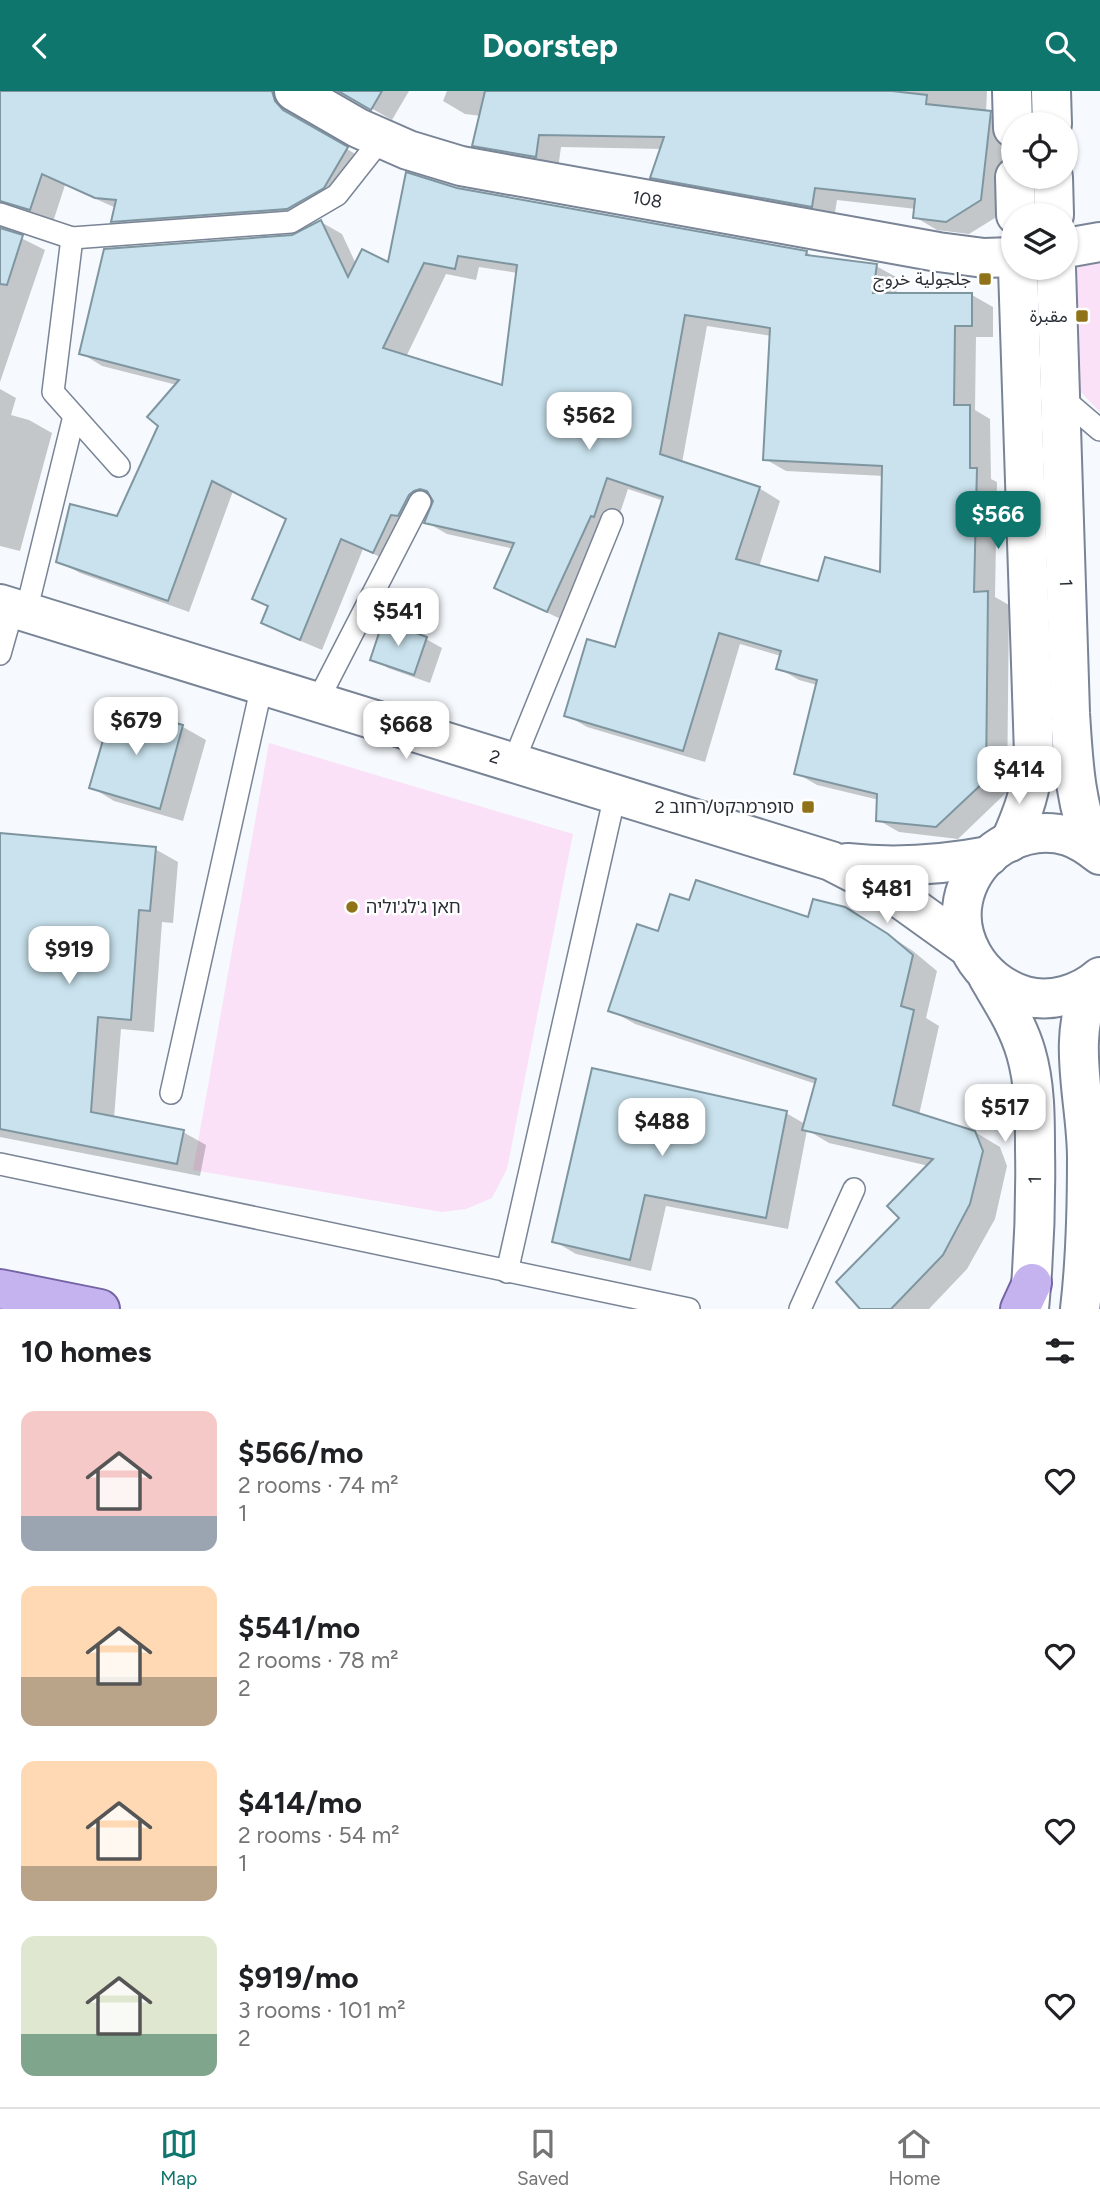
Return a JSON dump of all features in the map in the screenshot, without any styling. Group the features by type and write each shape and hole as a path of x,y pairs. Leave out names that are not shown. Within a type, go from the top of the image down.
{"main road":[{"name":"108","path":"293,91 358,128 408,150 461,166 938,252 1001,257"},
{"path":"1012,91 1013,112"},
{"path":"1051,91 1052,112"},
{"path":"1078,246 1100,241"},
{"path":"978,962 965,937 962,914 967,888 980,865 999,849 1025,808 1032,782 1034,754 1018,280"},
{"name":"1","path":"1056,280 1074,773 1085,828 1098,853"},
{"name":"2","path":"13,608 831,861 891,892 978,962 1006,990 1028,997 1051,998 1073,993 1097,980"},
{"name":"2","path":"831,861 875,866 951,863 999,849 1024,835 1046,833 1068,836 1098,853"},
{"name":"1","path":"978,962 1015,1024 1026,1053 1033,1084 1035,1167 1027,1300"},
{"path":"1080,1309 1087,1155 1078,1051 1081,1018 1087,995 1097,980"},
{"path":"1083,1114 1100,1073"},
{"path":"0,1289 100,1309"}],"lane":[{"path":"0,214 72,238 291,222 338,195 382,138"},
{"path":"72,238 53,392 119,466"},
{"path":"1059,395 1100,430"},
{"path":"0,654 74,417"},
{"path":"317,702 420,502"},
{"path":"513,763 612,520"},
{"path":"171,1093 262,685"},
{"path":"507,1272 615,795"},
{"path":"0,1164 689,1309"},
{"path":"800,1309 854,1189"}],"shaded area":[{"path":"1100,258 1100,412 1077,388 1075,280 1078,280 1078,260"},
{"path":"269,743 573,834 507,1169 492,1198 466,1209 442,1212 193,1170"}],"building":[{"path":"0,91 272,91 275,101 283,110 348,147 324,188 287,209 111,222 116,200 95,198 42,174 30,210 0,201"},
{"path":"338,91 382,91 371,110"},
{"path":"485,91 892,91 927,95 926,104 991,111 981,200 946,222 913,218 915,199 815,188 812,207 650,178 664,137 539,135 536,157 472,146"},
{"path":"406,172 457,188 807,251 806,255 877,264 873,293 972,293 972,326 955,326 954,405 970,405 970,468 977,468 974,592 988,591 986,780 936,827 876,821 877,794 794,774 817,680 776,669 781,651 719,633 683,751 564,716 587,639 615,647 663,497 607,478 594,517 591,516 547,612 494,588 514,543 424,523 433,501 427,491 420,489 409,495 398,516 391,515 373,553 341,539 300,640 261,623 268,606 252,599 286,519 212,481 168,601 56,562 70,504 117,516 158,426 147,417 179,380 79,354 104,249 292,235 321,220 348,277 362,249 388,262","holes":["458,256 517,265 502,385 383,348 424,263 455,269","685,315 770,328 763,460 882,466 880,572 825,557 818,581 736,559 760,487 660,454"]},
{"path":"0,228 23,235 7,285 0,284"},
{"path":"383,621 427,637 414,675 370,660"},
{"path":"113,706 183,725 160,809 89,788"},
{"path":"0,833 156,847 150,911 139,910 131,1020 98,1017 91,1112 184,1130 177,1164 0,1129"},
{"path":"696,880 808,917 813,899 845,907 888,934 913,955 901,1006 914,1010 893,1105 975,1131 983,1151 970,1204 943,1255 891,1309 860,1309 836,1282 899,1218 887,1206 933,1159 802,1130 816,1079 608,1011 637,924 658,931 670,894 689,900"},
{"path":"592,1068 787,1111 766,1218 645,1195 630,1260 552,1242"}],"place":[{"name":"جلجولية خروج","path":"985,279"},
{"name":"مقبرة","path":"1082,316"},
{"name":"סופרמרקט/רחוב 2","path":"808,807"},
{"name":"חאן ג'לג'וליה","path":"352,907"}]}
